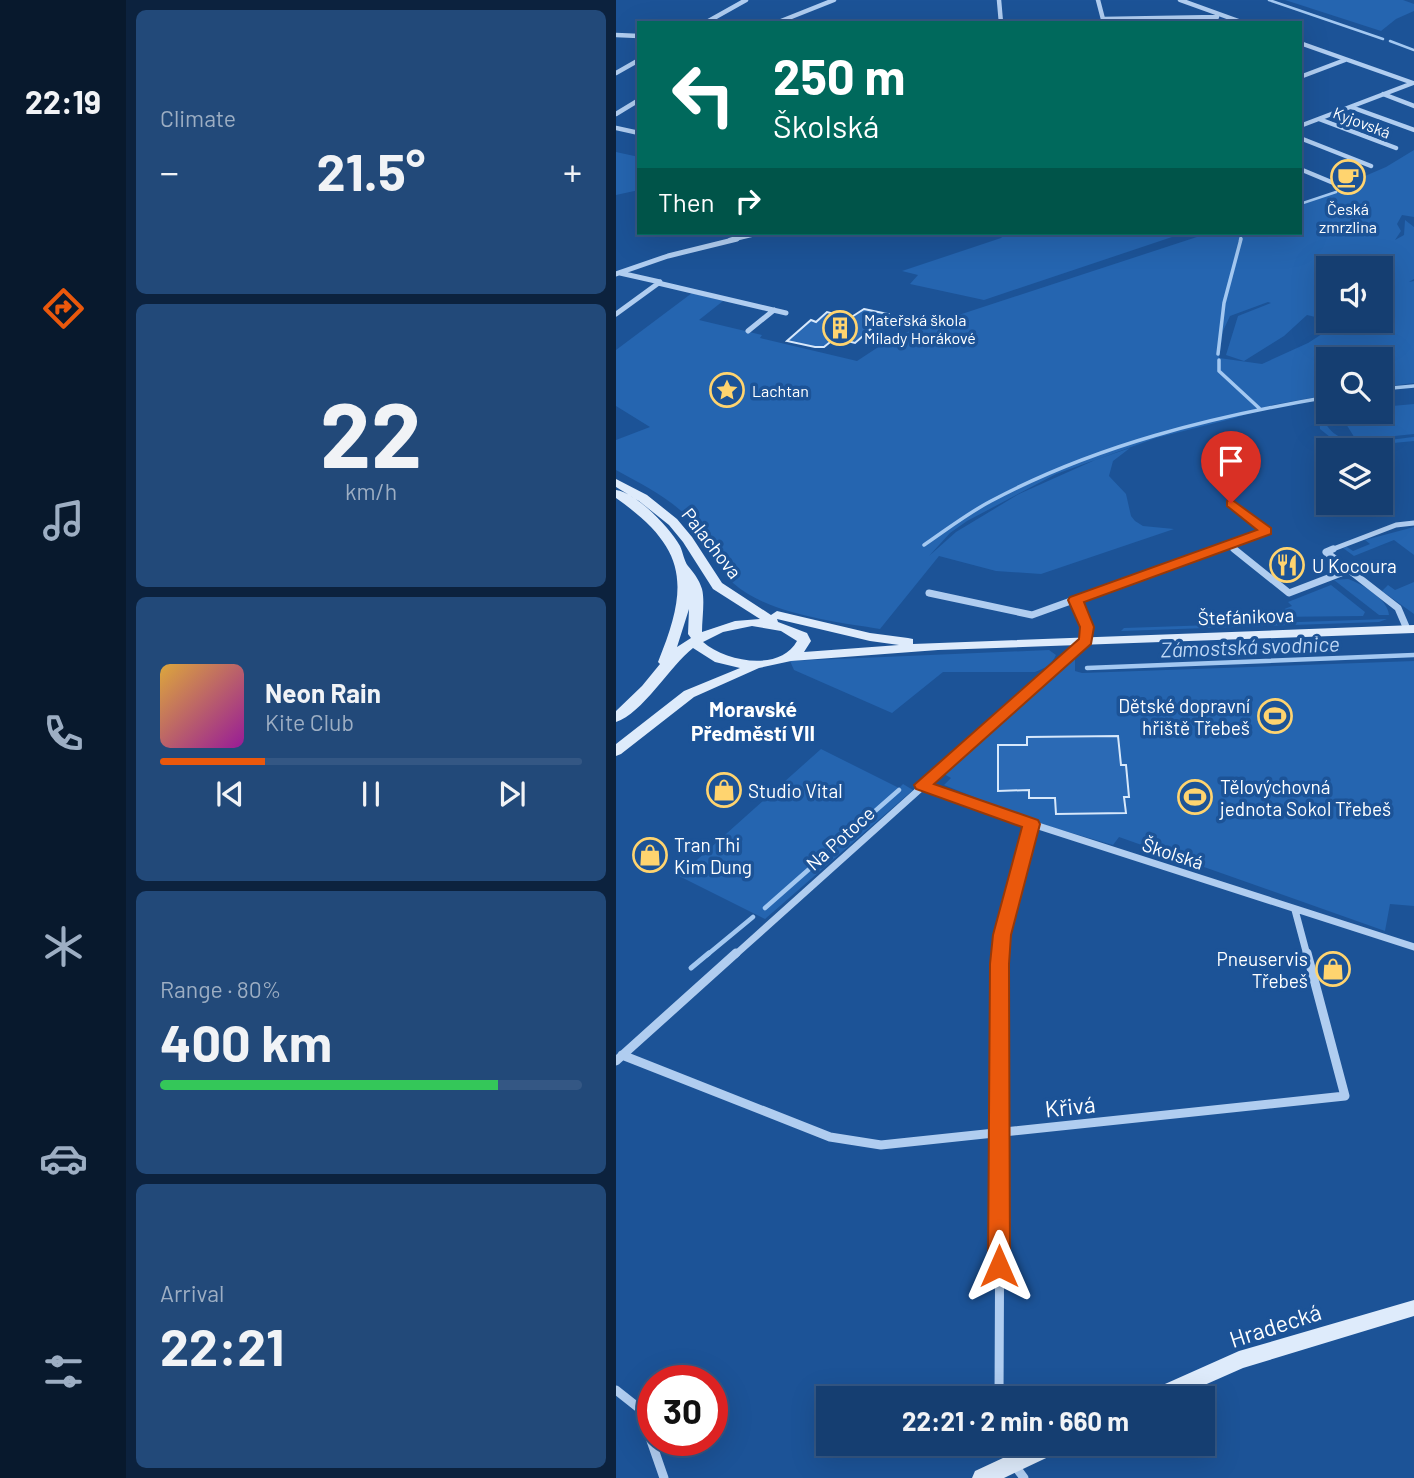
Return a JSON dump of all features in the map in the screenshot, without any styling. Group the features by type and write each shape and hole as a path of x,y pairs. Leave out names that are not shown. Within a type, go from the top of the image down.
{"street":[{"path":"709,21 746,0"},
{"path":"781,21 834,0"},
{"path":"999,0 1002,21"},
{"path":"1098,0 1104,21 1216,17"},
{"path":"1180,0 1216,17 1235,21"},
{"path":"616,34 637,36"},
{"name":"Kyjovská","path":"1302,44 1413,83"},
{"path":"1302,76 1345,59"},
{"path":"616,74 637,61"},
{"name":"Kyjovská","path":"1302,125 1413,83"},
{"name":"Kyjovská","path":"1383,94 1414,106"},
{"path":"616,114 637,101"},
{"name":"Kyjovská","path":"1351,107 1414,130"},
{"name":"Kyjovská","path":"1319,119 1396,148"},
{"path":"616,128 637,133"},
{"name":"Kyjovská","path":"1302,139 1371,166"},
{"path":"1302,170 1336,184"},
{"path":"617,273 752,235"},
{"path":"617,273 786,313"},
{"path":"616,314 658,283"},
{"path":"748,331 774,310"},
{"name":"Palachova","path":"616,482 643,498 673,522 688,540 717,586 779,625"},
{"name":"Palachova","path":"616,493 658,524 682,562 685,596 682,616 661,673"},
{"path":"929,593 1032,615 1266,531 1231,503"},
{"name":"Štefánikova","path":"767,662 785,657 937,646 1411,629 1398,608 1326,552 1396,525 1414,523"},
{"name":"Štefánikova","path":"1228,545 1289,593 1349,570"},
{"path":"682,562 696,590 695,634 706,652 730,662 767,662"},
{"path":"1075,600 1087,627 1086,640"},
{"path":"745,606 847,632 937,646"},
{"path":"616,718 675,655 714,630 746,622 779,625"},
{"name":"Štefánikova","path":"779,625 798,633 867,642 937,646"},
{"path":"785,657 804,644 798,633"},
{"name":"Na Potoce","path":"619,1058 1086,640"},
{"path":"616,751 689,694 767,662"},
{"name":"Školská","path":"922,785 1032,824 1414,947"},
{"path":"999,1386 1002,935 1032,824"},
{"name":"Křivá","path":"619,1058 830,1137 881,1145 1345,1096 1295,910"},
{"name":"Hradecká","path":"1181,1386 1239,1360 1414,1308"},
{"path":"616,1390 640,1409 664,1478"},
{"path":"982,1478 1013,1461"}],"shaded area":[{"path":"1285,0 1403,0 1414,4 1414,11 1396,19 1381,31"},
{"path":"1414,150 1414,217 1402,215 1397,224 1401,231 1395,240 1404,235 1405,220 1414,227 1414,279 1409,282 1414,281 1414,383 1393,386 1393,347 1316,347 1316,397 1272,405 1235,418 1156,438 1056,474 967,521 950,533 929,556 956,532 1019,494 1095,460 1130,448 1113,461 1109,476 1126,494 1131,516 1135,521 1143,526 1174,529 1041,574 996,571 939,556 880,629 803,615 747,594 728,577 690,519 660,495 616,470 616,440 650,427 616,406 616,350 692,293 723,301 699,320 762,335 760,338 857,361 889,340 910,331 1203,235 1302,235 1302,203 1349,188 1344,185 1386,167"},
{"path":"616,152 637,157 637,190 616,195"},
{"path":"1004,235 1178,235 984,300 910,284 918,275 902,271"},
{"path":"1414,404 1414,434 1355,438 1346,424 1393,424 1393,406"},
{"path":"1320,424 1326,424 1333,433 1343,438 1332,438 1320,429"},
{"path":"1414,437 1414,441 1393,443 1393,439"},
{"path":"1414,527 1414,555 1394,540 1354,556 1343,548 1347,547 1353,551 1370,544 1365,540"},
{"path":"1348,579 1367,588 1379,598 1388,609 1389,615 1379,615 1334,580"},
{"path":"1414,582 1414,614 1382,591 1388,585 1395,590"},
{"path":"1331,585 1365,612 1363,616 1264,617 1292,606 1288,602"},
{"path":"1387,619 1379,622 1121,631 1124,628"},
{"path":"1049,650 1056,655 1047,666 1035,672 943,672 892,713 794,670 790,661"},
{"name":"Tělovýchovná jednota Sokol Třebeš","path":"1075,658 1075,671 1082,673 1414,661 1414,906 1390,904 1385,931 1119,837 1113,845 1044,825 944,785 951,778 944,774"},
{"path":"821,749 899,788 903,784 913,790 765,919 679,876"}],"building":[{"name":"Mateřská škola Milady Horákové","path":"864,309 888,314 855,343 835,338 824,347 815,347 787,341 811,320 816,322 827,312 850,318"},
{"path":"1118,736 1121,765 1126,765 1129,797 1124,797 1126,813 1056,814 1055,798 1029,798 1029,790 998,791 998,745 1027,745 1027,737"}],"waterway":[{"path":"1269,0 1383,39"},
{"path":"1390,41 1414,50"},
{"path":"1302,203 1336,192"},
{"path":"1240,240 1241,235"},
{"path":"1218,354 1224,303 1241,239"},
{"path":"1219,360 1219,371 1259,408"},
{"path":"1393,388 1414,386"},
{"path":"924,545 991,501 1072,464 1198,424 1316,399"},
{"name":"Zámostská svodnice","path":"1087,668 1414,655"},
{"name":"Zámostská svodnice","path":"765,908 899,790"},
{"name":"Zámostská svodnice","path":"707,955 753,917"},
{"name":"Zámostská svodnice","path":"691,968 709,953"}],"place":[{"name":"Česká zmrzlina","path":"1348,177"},
{"name":"Mateřská škola Milady Horákové","path":"840,328"},
{"name":"Lachtan","path":"727,390"},
{"name":"U Kocoura","path":"1287,565"},
{"name":"Dětské dopravní hřiště Třebeš","path":"1275,716"},
{"name":"Studio Vital","path":"724,790"},
{"name":"Tělovýchovná jednota Sokol Třebeš","path":"1195,797"},
{"name":"Tran Thi Kim Dung","path":"650,855"},
{"name":"Pneuservis Třebeš","path":"1333,969"}],"district":[{"name":"Moravské Předměstí VII","path":"753,720"}],"route":[{"path":"999,1266 1002,935 1032,824 922,785 1086,640 1087,627 1075,600 1266,531 1231,503"}]}
